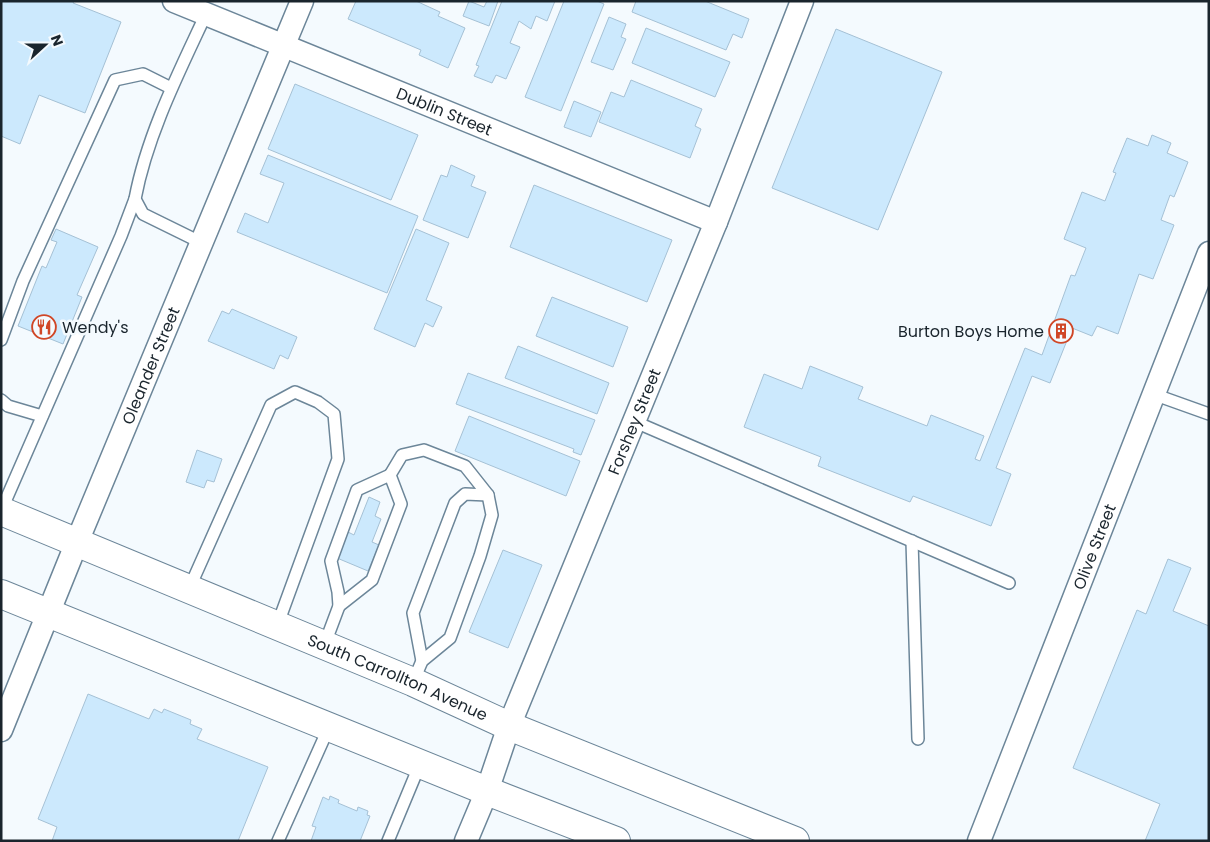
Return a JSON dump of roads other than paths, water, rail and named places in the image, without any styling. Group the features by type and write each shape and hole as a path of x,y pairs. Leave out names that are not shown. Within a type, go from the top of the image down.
{"main road":[{"name":"South Carrollton Avenue","path":"1,511 324,646 417,672 509,726 796,841"},
{"path":"1,594 487,791 616,841"}],"street":[{"name":"Dublin Street","path":"174,1 716,222"},
{"name":"Oleander Street","path":"1,730 9,690 48,612 286,46 302,1"},
{"name":"Forshey Street","path":"466,841 487,791 509,726 716,222 802,1"},
{"name":"Olive Street","path":"979,841 1209,253"}],"lane":[{"path":"1,511 121,236 171,88 206,14"},
{"path":"1,340 23,281 115,80 143,74 171,88"},
{"path":"135,199 143,214 202,243"},
{"path":"189,589 271,405 296,392 318,402 334,414 338,459 307,538 277,626"},
{"path":"1153,394 1206,413 1209,401"},
{"path":"1,400 8,406 42,416"},
{"path":"633,421 1008,584"},
{"path":"324,646 339,606 331,561 357,490 390,475 402,455 424,450 465,466 488,495 492,516 480,556 450,638 417,672"},
{"path":"339,606 372,580 401,504 390,475"},
{"path":"417,672 413,614 455,503 465,494 488,495"},
{"path":"912,542 918,738"},
{"path":"278,841 329,727"},
{"path":"388,841 420,764"}],"place":[{"name":"Wendy's","path":"44,327"},
{"name":"Burton Boys Home","path":"1061,331"}]}
